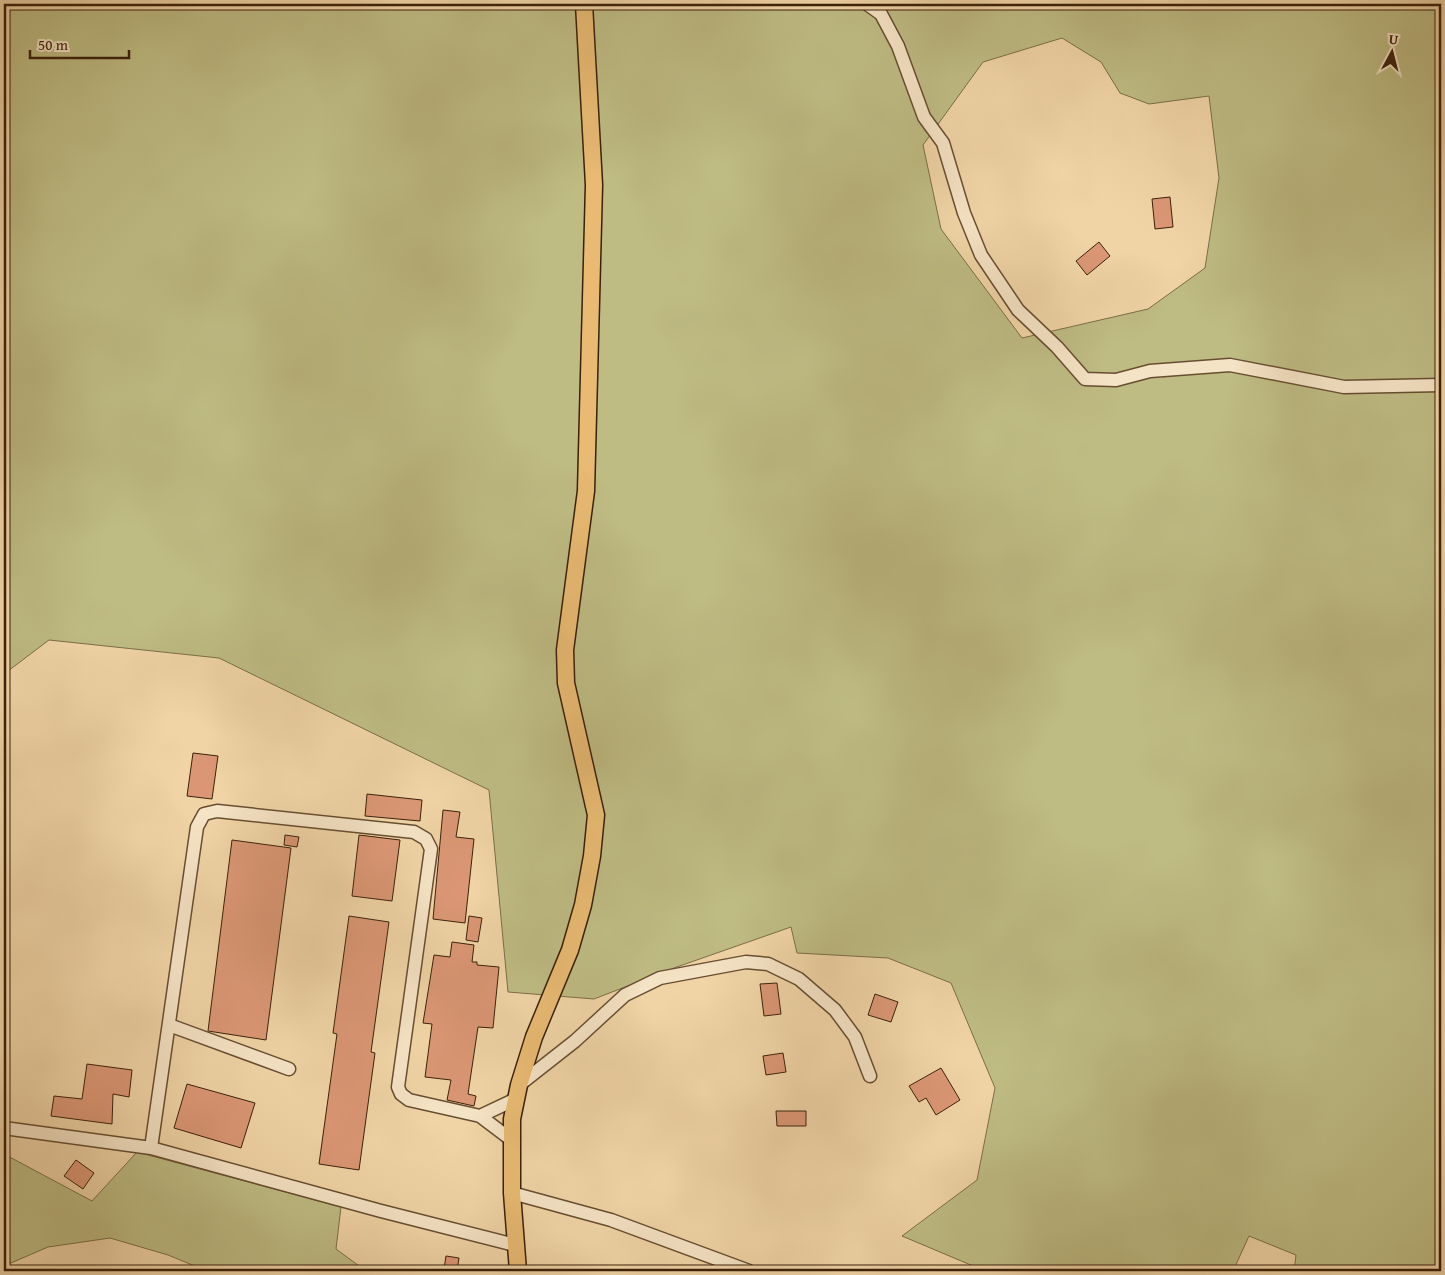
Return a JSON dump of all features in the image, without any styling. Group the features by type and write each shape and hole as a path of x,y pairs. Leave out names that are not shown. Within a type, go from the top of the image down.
{"main road":[{"path":"518,1271 514,1245 512,1119 534,1037 570,950 585,895 596,815 566,683 564,650 586,491 594,185 584,4"}],"lane":[{"path":"867,4 881,14 898,46 924,117 943,143 964,213 981,255 1018,310 1057,347 1085,379 1116,380 1150,371 1230,365 1344,387 1441,385"},
{"path":"151,1148 198,827 204,814 217,811 414,832 426,839 431,850 398,1087 401,1094 409,1100 480,1116 513,1141"},
{"path":"480,1116 518,1092 625,995 660,978 746,962 768,964 799,979 835,1010 854,1037 870,1076"},
{"path":"170,1025 289,1069"},
{"path":"4,1128 151,1148 514,1245"},
{"path":"512,1193 611,1220 696,1250 746,1271"}],"shaded area":[{"path":"4,4 1441,4 1441,1271 1294,1271 1296,1255 1249,1236 1233,1271 985,1271 902,1236 977,1180 995,1088 951,983 888,958 797,953 791,927 674,968 594,999 508,992 489,790 219,658 49,640 4,674","holes":["1062,38 1101,62 1120,93 1149,104 1209,96 1219,178 1205,268 1148,309 1022,338 941,229 923,145 983,62"]},
{"path":"137,1152 341,1207 336,1249 366,1271 207,1271 168,1255 110,1238 48,1247 4,1266 4,1154 92,1201"}],"building":[{"path":"1170,197 1173,227 1155,229 1152,199"},
{"path":"1099,242 1110,256 1087,275 1076,261"},
{"path":"193,753 218,756 212,799 187,796"},
{"path":"367,794 422,800 420,821 365,816"},
{"path":"443,810 460,812 456,837 474,839 465,923 433,919"},
{"path":"285,835 299,837 297,847 284,845"},
{"path":"359,835 400,840 392,901 352,896"},
{"path":"232,840 291,848 266,1040 208,1031"},
{"path":"349,916 389,922 371,1052 375,1053 359,1170 319,1164 337,1034 333,1033"},
{"path":"469,916 482,918 478,942 466,940"},
{"path":"452,942 474,945 472,962 477,962 477,965 499,967 493,1028 478,1027 468,1094 476,1096 474,1106 447,1100 451,1080 425,1077 432,1024 423,1023 434,955 450,957"},
{"path":"777,983 781,1014 764,1016 760,984"},
{"path":"875,994 898,1002 891,1022 868,1015"},
{"path":"783,1053 786,1072 766,1075 763,1056"},
{"path":"87,1064 132,1070 129,1097 113,1094 112,1124 51,1116 54,1096 82,1099"},
{"path":"941,1068 960,1100 936,1115 926,1098 919,1102 909,1086"},
{"path":"187,1084 255,1103 241,1148 174,1128"},
{"path":"776,1111 806,1111 806,1126 777,1126"},
{"path":"76,1160 94,1173 83,1189 64,1176"},
{"path":"446,1256 459,1258 457,1271 444,1269"}]}
